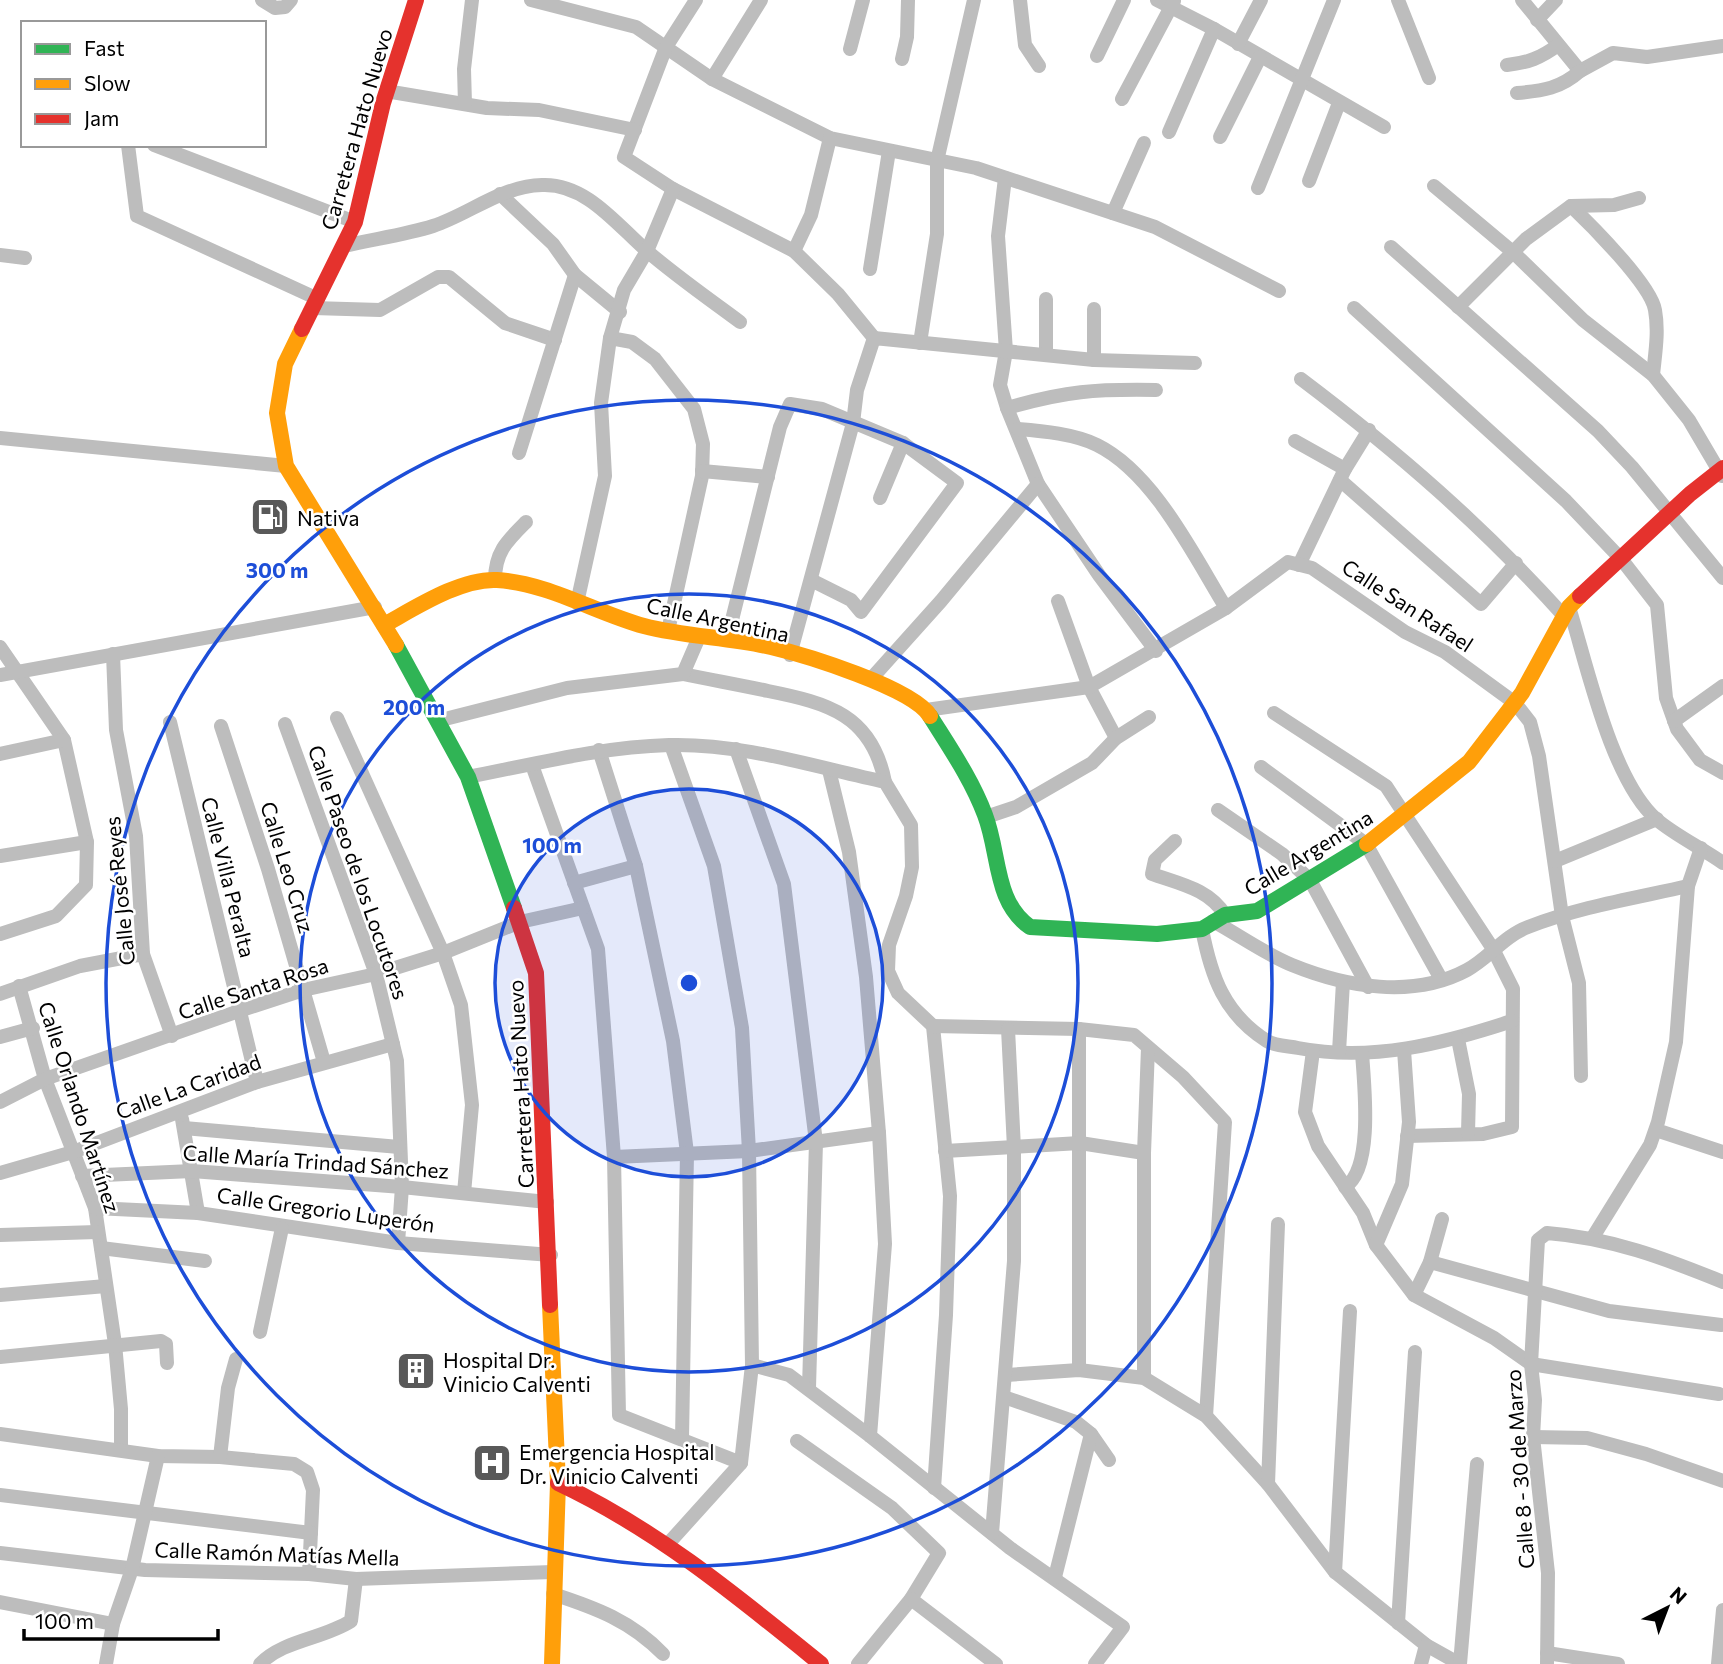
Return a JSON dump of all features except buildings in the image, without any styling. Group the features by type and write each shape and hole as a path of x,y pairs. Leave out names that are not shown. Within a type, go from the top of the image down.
{"main road":[{"name":"Carretera Hato Nuevo","path":"412,1 386,90 355,222 285,364 279,393 279,435 286,466 375,607 468,777 536,973 551,1255 558,1483 552,1664"},
{"name":"Calle Argentina","path":"384,625 448,591 495,580 531,587 668,631 772,647 871,679 926,710 971,783 986,817 1007,902 1014,916 1030,927 1157,934 1257,911 1366,844 1406,814 1469,762 1515,703 1567,612 1669,514 1722,472"},
{"path":"558,1483 602,1501 667,1545 727,1588 821,1664"}],"street":[{"path":"262,0 275,8 285,7 291,0"},
{"path":"465,104 464,69 472,0"},
{"path":"531,0 636,27 712,79 830,138 937,160 1005,178 1155,227 1279,291"},
{"path":"696,0 666,47 624,157 673,189 794,251 838,293 874,338 1094,360 1195,363"},
{"path":"712,79 761,0"},
{"path":"850,49 863,0"},
{"path":"902,59 907,37 908,0"},
{"path":"920,343 937,234 937,160 974,0"},
{"path":"1020,0 1025,45 1039,66"},
{"path":"1097,56 1124,0"},
{"path":"1157,0 1173,4 1384,127"},
{"path":"1238,44 1261,0"},
{"path":"1258,188 1300,79 1335,0"},
{"path":"1398,0 1429,78"},
{"path":"1521,0 1580,71"},
{"path":"1537,20 1556,0"},
{"path":"1122,99 1173,4"},
{"path":"1169,132 1214,29"},
{"path":"1507,65 1526,63 1545,55 1558,45"},
{"path":"1517,93 1543,91 1566,84 1580,71 1613,53 1647,57 1723,46"},
{"path":"1220,137 1260,57"},
{"path":"386,90 465,104 539,110 635,130"},
{"path":"1309,181 1339,103"},
{"path":"794,251 811,215 830,138"},
{"path":"1113,214 1144,143"},
{"path":"128,147 137,216 315,303 380,310 438,278 449,277 505,323 555,340"},
{"path":"159,147 355,222"},
{"path":"870,269 889,151"},
{"path":"1005,178 998,236 1006,351 1000,385 1007,408 1018,429 1038,484 1099,575 1156,651"},
{"path":"345,246 433,226 500,194 543,184 568,189 587,198 647,251 740,322"},
{"path":"1434,186 1514,253 1583,320 1653,375 1689,420 1722,472"},
{"path":"577,603 605,476 601,403 610,338 621,312 624,290 647,251 673,189"},
{"path":"500,194 553,244 575,275 621,312"},
{"path":"1458,307 1527,239 1571,206 1614,205 1639,198"},
{"path":"1571,206 1595,228 1643,286 1655,307 1657,331 1653,375"},
{"path":"1391,247 1598,432 1632,467 1723,578"},
{"path":"0,255 25,258"},
{"path":"519,453 575,275"},
{"path":"1046,299 1046,355"},
{"path":"1094,309 1094,360"},
{"path":"1354,309 1566,501 1622,561 1657,605 1666,698 1674,721 1700,760 1723,773"},
{"path":"610,338 632,342 655,359 694,409 703,444 702,471 668,631"},
{"path":"790,655 853,422 858,390 874,338"},
{"path":"1301,379 1369,430 1464,512 1567,612 1624,773 1639,799 1657,819 1723,863"},
{"path":"1007,408 1058,393 1091,389 1156,390"},
{"path":"727,640 780,428 790,404 822,409 903,443 957,483 861,612 851,600 811,580"},
{"path":"1018,429 1042,431 1097,445 1126,466 1176,525 1226,608"},
{"path":"926,710 1089,687 1156,651 1226,608 1288,562 1299,565 1343,474 1369,430"},
{"path":"0,438 286,466"},
{"path":"1295,441 1343,474 1481,604 1516,563"},
{"path":"880,498 903,443"},
{"path":"702,471 768,477"},
{"path":"871,679 1038,484"},
{"path":"495,580 495,563 500,548 526,522"},
{"name":"Calle San Rafael","path":"1299,565 1312,568 1405,632 1446,652 1515,703 1530,722 1539,756 1562,916 1579,983 1581,1076"},
{"path":"1058,601 1089,687 1116,738"},
{"path":"0,675 375,607"},
{"path":"683,674 699,637"},
{"path":"0,647 64,740 87,842 86,885 55,916 0,934"},
{"name":"Calle José Reyes","path":"113,654 116,730 136,836 142,954 172,1036"},
{"path":"437,720 567,688 683,674 811,700 841,712 861,727 881,762 885,782 911,825 912,867 906,896 889,946 888,971 898,993 933,1026 1079,1029 1134,1035 1183,1077 1225,1122 1206,1416"},
{"path":"1674,721 1723,686"},
{"path":"1274,713 1385,786 1493,949 1513,989 1512,1127 1483,1135 1468,1133 1407,1136"},
{"path":"986,817 1016,807 1092,763 1116,738 1149,717"},
{"path":"337,719 443,953 461,1005 472,1105 464,1193"},
{"name":"Calle Villa Peralta","path":"170,722 257,1082"},
{"name":"Calle Paseo de los Locutores","path":"285,724 376,974 397,1061 402,1187 398,1243"},
{"name":"Calle Leo Cruz","path":"220,726 324,1062"},
{"path":"0,754 64,740"},
{"path":"468,777 599,750 671,745 736,749 885,782"},
{"path":"667,1545 741,1463 752,1365 749,1151 742,1028 714,866 671,745"},
{"path":"736,749 784,884 816,1142 809,1388"},
{"path":"599,750 636,866 673,1041 687,1153 682,1439"},
{"path":"532,765 598,949 614,1157 619,1415 741,1463"},
{"path":"1261,767 1366,844 1441,979"},
{"path":"829,770 851,864 866,977 879,1133 885,1244 870,1436"},
{"path":"1217,810 1282,854 1310,880 1368,987"},
{"path":"1555,861 1657,819"},
{"path":"1175,841 1155,860 1152,874 1205,893 1216,901 1210,970 1225,1001 1268,1042 1313,1051 1362,1053 1404,1050 1458,1039 1512,1021"},
{"path":"0,856 87,842"},
{"path":"1701,848 1688,886 1676,1042 1656,1130 1650,1145 1593,1237 1667,1259 1723,1282"},
{"path":"574,883 636,866"},
{"path":"1213,922 1291,965 1343,982 1368,987 1424,986 1468,970 1526,927 1688,886"},
{"name":"Calle Santa Rosa","path":"0,1102 45,1079 239,1011 303,990 376,974 443,953 520,922 583,908"},
{"path":"0,994 80,966 142,954"},
{"path":"1339,1052 1343,982"},
{"name":"Calle Orlando Martínez","path":"19,986 33,1028 45,1079 95,1209 115,1343 121,1409 121,1449"},
{"path":"933,1026 950,1196 946,1315 934,1488"},
{"path":"0,1037 33,1028"},
{"path":"992,1533 1014,1261 1014,1148 1008,1029"},
{"path":"1079,1029 1079,1370"},
{"path":"1458,1039 1469,1094 1468,1133"},
{"name":"Calle La Caridad","path":"0,1173 73,1152 257,1082 393,1044"},
{"path":"1144,1378 1144,1153 1148,1048"},
{"path":"1376,1245 1402,1184 1407,1136 1404,1050"},
{"path":"1313,1051 1305,1112 1318,1146 1363,1213 1376,1245 1414,1295 1483,1332 1531,1364 1718,1394"},
{"path":"1345,1187 1356,1174 1365,1130 1362,1053"},
{"path":"181,1111 198,1213"},
{"path":"184,1128 399,1147"},
{"path":"1656,1130 1723,1153"},
{"path":"614,1157 749,1151 879,1133"},
{"path":"945,1151 1080,1143 1144,1153"},
{"name":"Calle María Trindad Sánchez","path":"82,1176 192,1171 402,1187 547,1202"},
{"name":"Calle Gregorio Luperón","path":"95,1209 198,1213 282,1228 398,1243 551,1255"},
{"path":"1414,1295 1430,1262 1441,1219"},
{"path":"1268,1484 1278,1224"},
{"path":"260,1332 282,1228"},
{"path":"0,1235 97,1232"},
{"name":"Calle 8 - 30 de Marzo","path":"1547,1658 1548,1573 1533,1437 1535,1400 1531,1364 1538,1240 1548,1233 1593,1237"},
{"path":"101,1248 205,1261"},
{"path":"1430,1262 1609,1311 1721,1325"},
{"path":"0,1295 106,1286"},
{"path":"1335,1572 1350,1311"},
{"path":"0,1357 115,1343 161,1341 166,1344 167,1363"},
{"path":"1398,1623 1415,1352"},
{"path":"220,1457 228,1388 236,1359"},
{"path":"752,1365 789,1375 809,1388 992,1533 1123,1627 1095,1664"},
{"path":"1006,1375 1079,1370 1144,1378 1206,1416 1268,1484 1335,1572 1426,1645 1460,1664 1477,1464"},
{"path":"1004,1397 1076,1423 1091,1434 1110,1460"},
{"path":"0,1434 158,1456 220,1457 294,1464 307,1472 313,1490 309,1574"},
{"path":"1055,1577 1091,1434"},
{"path":"1533,1437 1587,1437 1723,1481"},
{"path":"797,1441 892,1508 939,1553 911,1599 858,1664"},
{"path":"106,1664 113,1624 132,1569 158,1456"},
{"path":"0,1495 145,1510 311,1532"},
{"name":"Calle Ramón Matías Mella","path":"0,1553 132,1569 309,1574 356,1580 553,1572"},
{"path":"260,1664 295,1644 339,1629 351,1621 356,1580"},
{"path":"553,1594 627,1623 643,1633 663,1654"},
{"path":"911,1599 996,1664"},
{"path":"0,1602 113,1624"},
{"path":"1718,1664 1723,1610"},
{"path":"1421,1664 1426,1645"},
{"path":"1547,1658 1618,1664"}],"traffic: fast":[{"path":"396,645 468,777 514,908"},
{"path":"930,716 974,789 990,830 1004,891 1018,917 1030,927 1157,934 1202,929 1225,915 1257,911 1367,844"}],"traffic: slow":[{"path":"302,329 285,364 277,413 286,466 396,645"},
{"path":"384,625 439,595 469,584 497,580 516,582 553,592 644,626 771,647 808,657 881,684 920,705 930,716"},
{"path":"1367,844 1469,762 1522,693 1569,607 1580,596"},
{"path":"550,1305 558,1483 552,1664"}],"traffic: jam":[{"path":"302,329 355,222 383,103 416,0"},
{"path":"1580,596 1690,494 1723,468"},
{"path":"514,908 536,973 550,1305"},
{"path":"558,1483 629,1521 695,1565 821,1664"}],"place":[{"name":"Nativa","path":"270,517"},
{"name":"Hospital Dr. Vinicio Calventi","path":"416,1371"},
{"name":"Emergencia Hospital Dr. Vinicio Calventi","path":"492,1463"}]}
